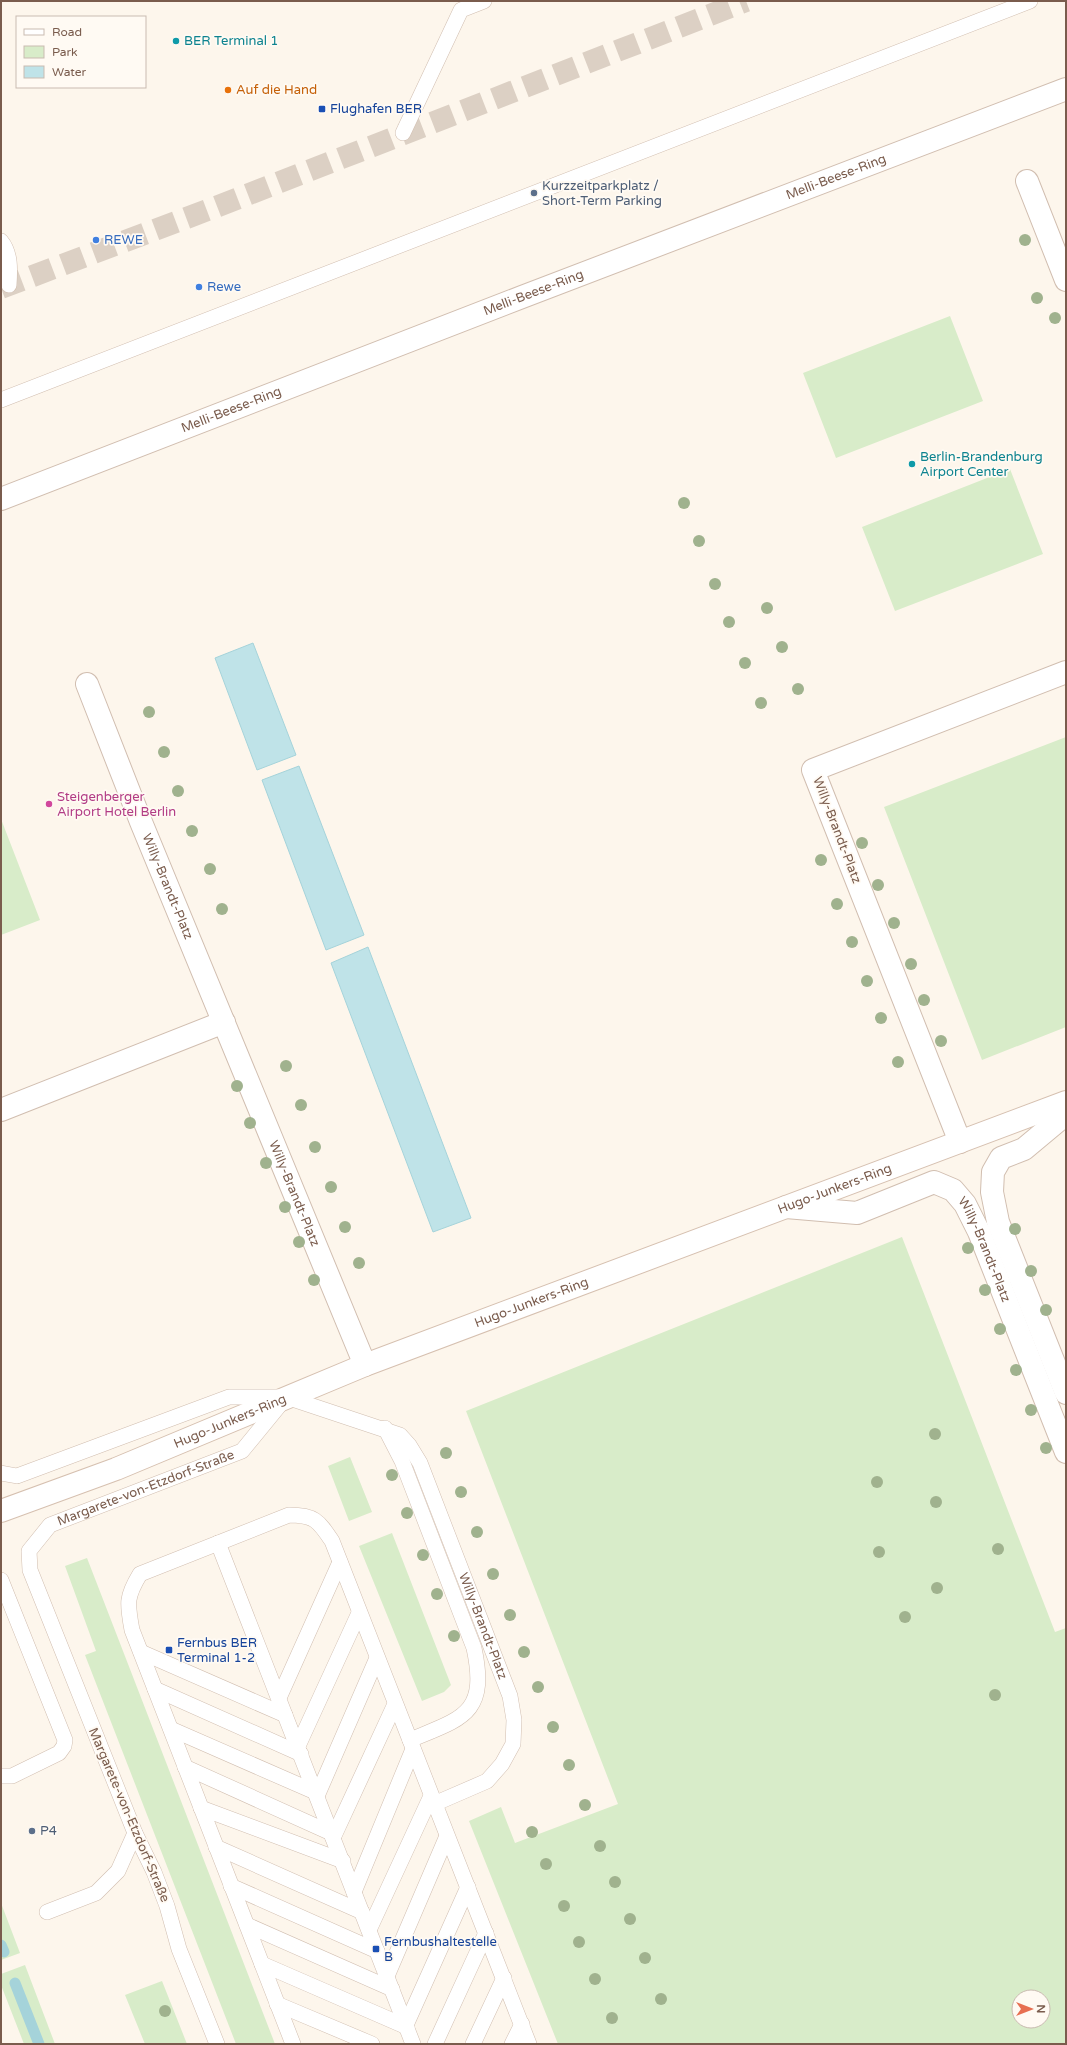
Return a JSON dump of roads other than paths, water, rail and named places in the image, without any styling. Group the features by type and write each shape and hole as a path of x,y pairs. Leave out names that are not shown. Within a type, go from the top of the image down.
{"street":[{"name":"Melli-Beese-Ring","path":"1,499 522,297 1066,89"},
{"path":"1027,181 1066,280"},
{"name":"Willy-Brandt-Platz","path":"960,1142 813,770 1066,672"},
{"name":"Willy-Brandt-Platz","path":"87,684 141,822 365,1365"},
{"path":"1,1110 224,1022"},
{"name":"Hugo-Junkers-Ring","path":"1,1511 116,1469 365,1365 1066,1102"},
{"name":"Willy-Brandt-Platz","path":"1066,1114 1024,1149 1001,1158 993,1172 992,1192 998,1222 1066,1393"},
{"name":"Willy-Brandt-Platz","path":"786,1207 857,1213 934,1182 953,1190 965,1204 979,1232 1066,1452"}],"lane":[{"path":"403,133 461,10 484,1"},
{"path":"1,400 1030,1"},
{"path":"1,241 5,246 10,267 9,285"},
{"path":"1,1473 16,1476 229,1397 286,1397"},
{"name":"Willy-Brandt-Platz","path":"286,1397 385,1428 400,1435 409,1444 420,1463 510,1696 514,1720 513,1744 502,1764 487,1781 433,1800"},
{"name":"Margarete-von-Etzdorf-Straße","path":"217,2044 179,1949 167,1906 157,1879 135,1834 30,1570 29,1551 50,1525 242,1451 286,1397"},
{"name":"Willy-Brandt-Platz","path":"385,1428 408,1476 474,1648 478,1668 478,1690 469,1710 457,1721 412,1745"},
{"path":"293,2044 132,1630 128,1608 130,1591 140,1574 288,1515 306,1515 320,1524 332,1541 359,1613 530,2044"},
{"path":"218,1543 413,2044"},
{"path":"279,1698 340,1562"},
{"path":"1,1580 65,1740 64,1746 59,1753 12,1776 1,1776"},
{"path":"299,1750 359,1613"},
{"path":"141,1652 285,1716"},
{"path":"316,1794 377,1658"},
{"path":"155,1689 299,1750"},
{"path":"332,1836 395,1704"},
{"path":"171,1729 316,1794"},
{"path":"354,1892 412,1745"},
{"path":"185,1767 332,1836"},
{"path":"369,1930 433,1800"},
{"path":"202,1808 343,1861"},
{"path":"47,1912 96,1893 118,1871 135,1834"},
{"path":"389,1983 447,1836"},
{"path":"216,1847 362,1912"},
{"path":"232,1886 377,1952"},
{"path":"406,2026 468,1887"},
{"path":"246,1925 389,1983"},
{"path":"435,2044 486,1933"},
{"path":"262,1964 406,2026"},
{"path":"473,2044 504,1978"},
{"path":"277,2004 372,2044"},
{"path":"512,2044 522,2024"}],"water":[{"path":"253,643 296,755 257,770 215,658"},
{"path":"299,766 364,935 326,950 262,780"},
{"path":"368,947 471,1218 433,1232 331,963"}],"waterway":[{"path":"1,1945 4,1952"},
{"path":"15,1983 39,2044"}],"tunnel":[{"path":"1,288 213,208 746,1"}],"place":[{"name":"BER Terminal 1","path":"176,41"},
{"name":"Auf die Hand","path":"228,90"},
{"name":"Flughafen BER","path":"322,109"},
{"name":"Kurzzeitparkplatz / Short-Term Parking","path":"534,193"},
{"name":"REWE","path":"96,240"},
{"name":"Rewe","path":"199,287"},
{"name":"Berlin-Brandenburg Airport Center","path":"912,464"},
{"name":"Steigenberger Airport Hotel Berlin","path":"49,804"},
{"name":"Fernbus BER Terminal 1-2","path":"169,1650"},
{"name":"P4","path":"32,1831"},
{"name":"Fernbushaltestelle B","path":"376,1949"}]}
